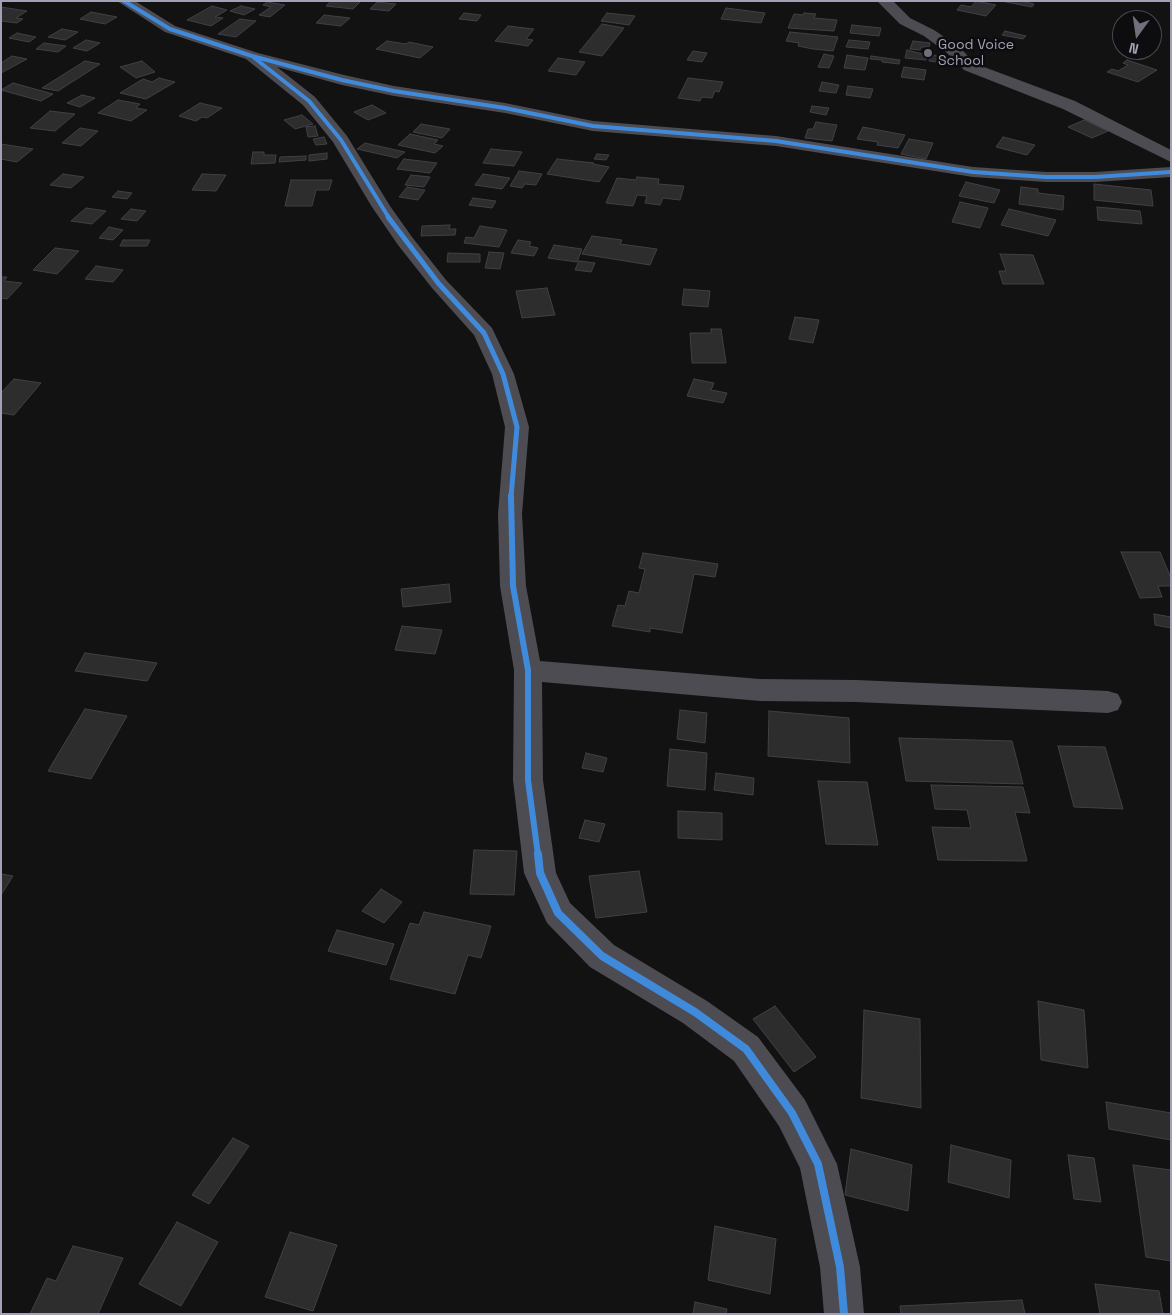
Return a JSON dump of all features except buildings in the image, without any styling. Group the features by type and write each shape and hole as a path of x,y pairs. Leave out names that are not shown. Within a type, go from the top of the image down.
{"street":[{"path":"124,1 170,29 252,56 342,80 394,91 504,108 593,126 776,141 973,172 1066,177 1171,172"},
{"path":"884,1 905,21 929,33 953,50 970,67 1069,105 1171,157"},
{"path":"252,56 309,101 340,140 381,207 405,241 439,284 484,333 503,374 518,427 510,514 513,586 528,670 528,780 540,873 558,914 602,956 695,1012 746,1049 792,1113 818,1164 840,1267 844,1314"},
{"path":"528,670 760,690 856,691 1108,702"}],"cycle path":[{"path":"124,1 170,29 252,56 342,80 394,91 505,108 593,126 776,141 973,172 1046,177 1095,177 1171,172"},
{"path":"252,56 309,101 341,140 381,207 405,241 439,284 484,333 503,374 517,427 510,514 513,586 528,670 528,780 540,873 558,913 602,956 695,1012 746,1049 792,1113 818,1164 840,1267 844,1314"}],"place":[{"name":"Good Voice School","path":"928,53"}]}
